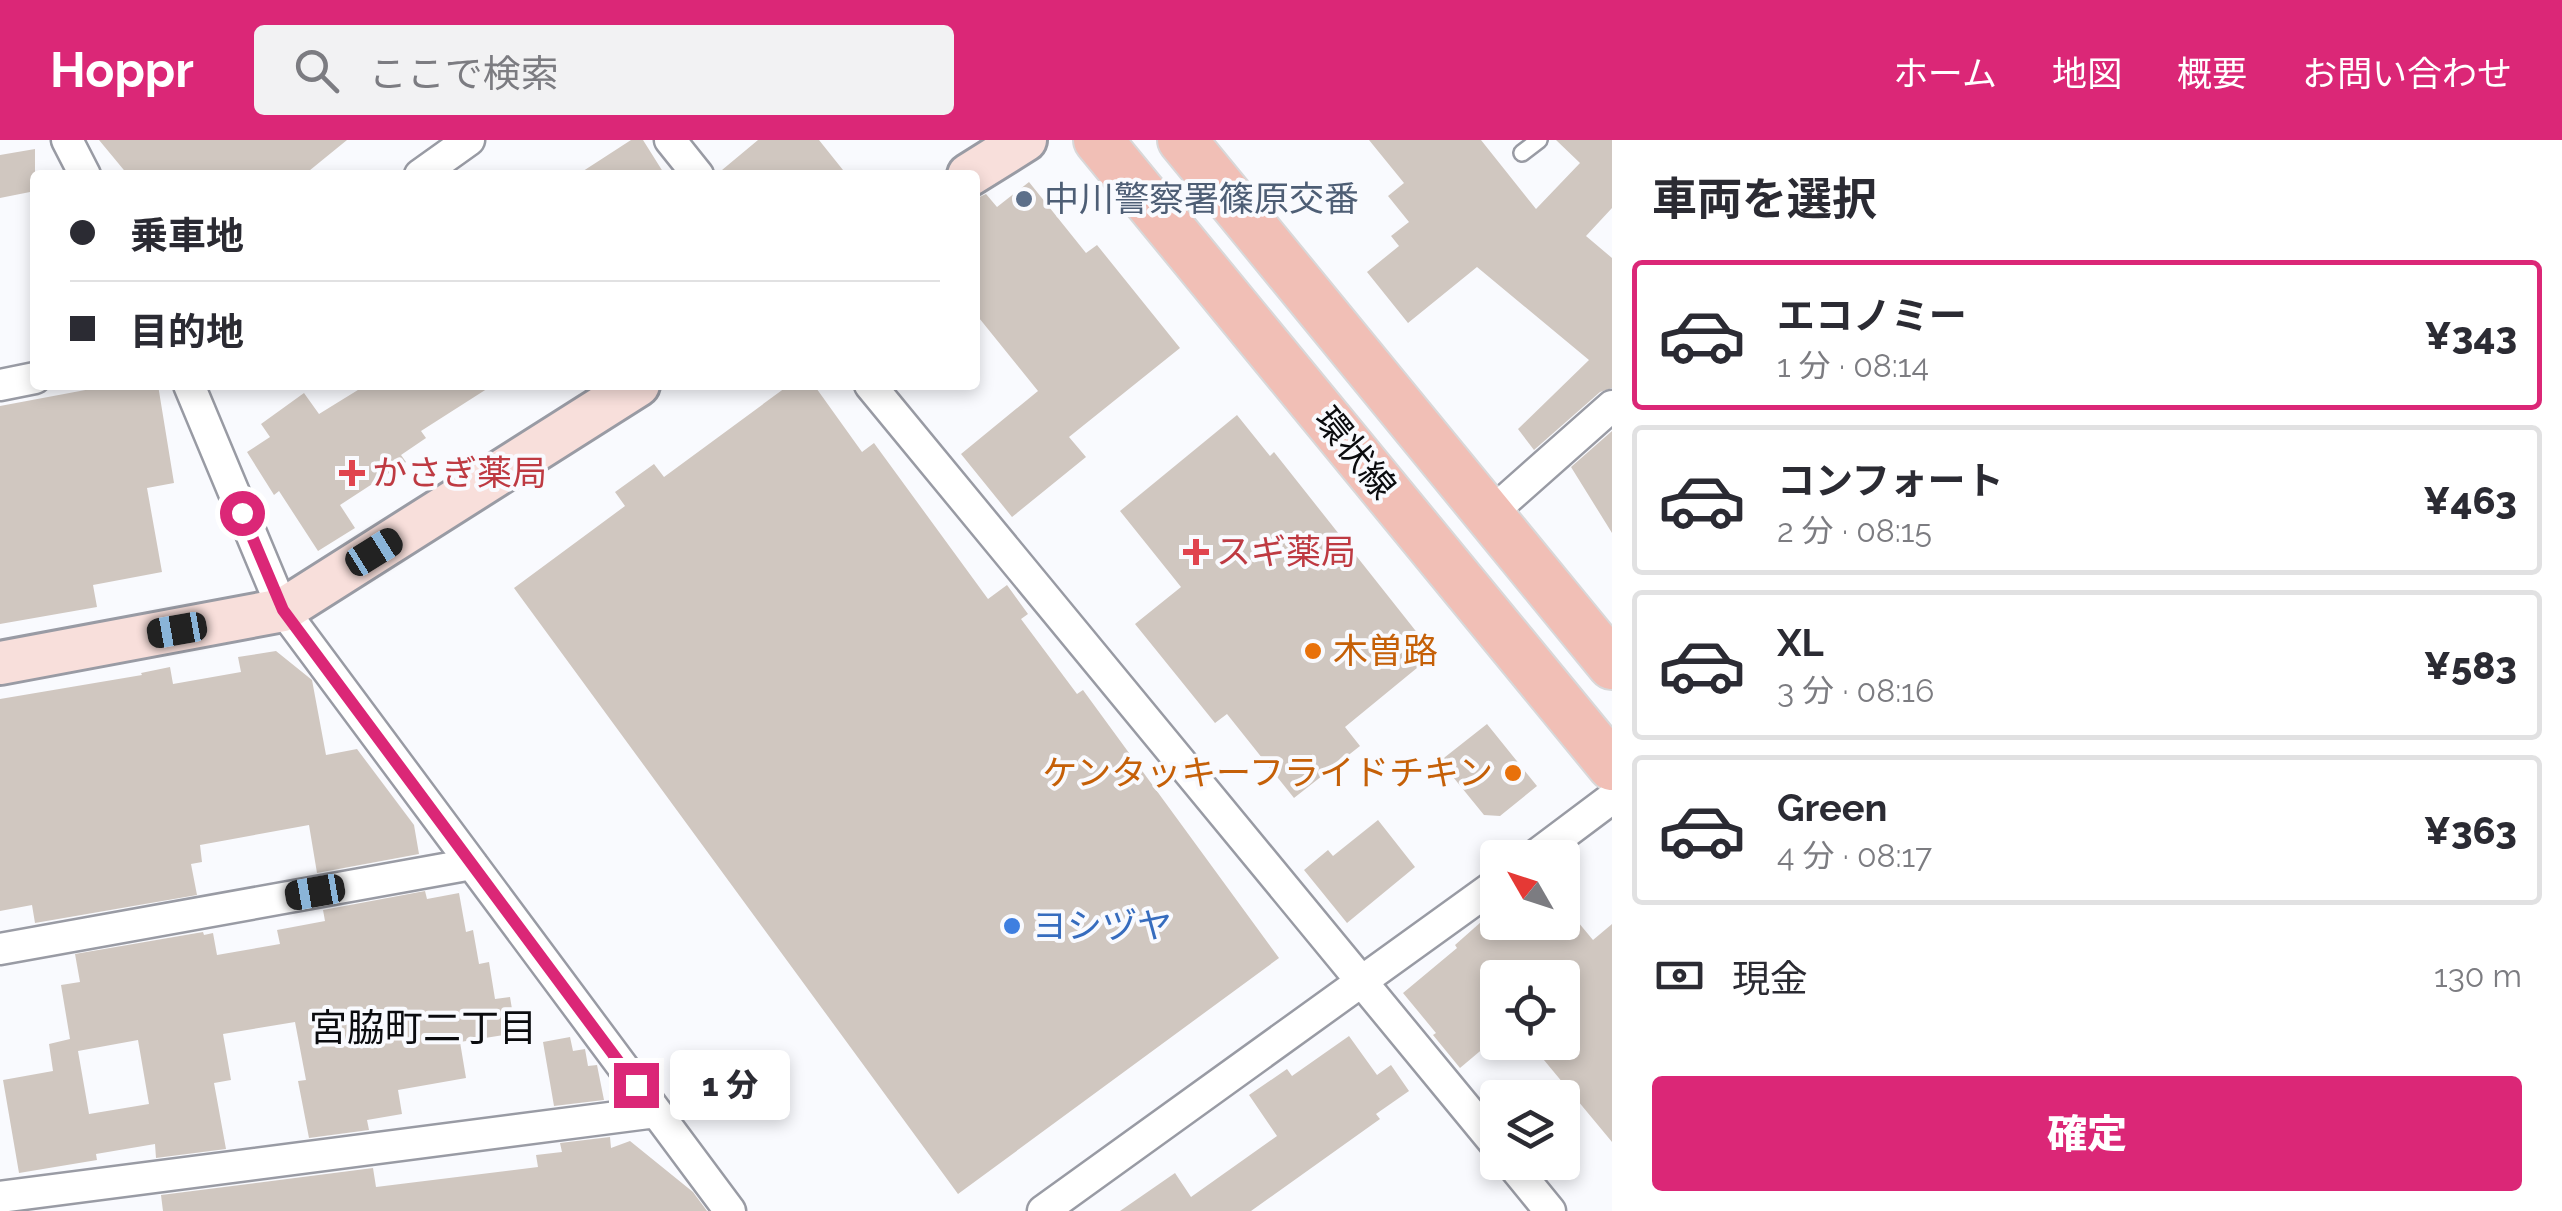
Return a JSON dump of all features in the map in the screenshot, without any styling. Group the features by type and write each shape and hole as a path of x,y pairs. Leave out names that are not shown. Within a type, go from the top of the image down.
{"main road":[{"name":"環状線","path":"1098,140 1612,766"},
{"name":"環状線","path":"1182,140 1612,665"}],"street":[{"path":"67,140 82,170"},
{"path":"427,170 469,140"},
{"path":"670,140 694,170"},
{"path":"978,170 1025,140"},
{"path":"0,385 30,379"},
{"path":"190,390 283,610 730,1211"},
{"path":"0,663 283,610 630,390"},
{"path":"874,390 1480,1125"},
{"path":"1490,514 1612,406"},
{"path":"1556,840 1612,798"},
{"path":"0,949 472,864"},
{"path":"1042,1211 1480,896"},
{"path":"0,1197 656,1112"},
{"path":"1525,1180 1550,1211"}],"lane":[{"path":"1522,153 1539,140"}],"building":[{"path":"99,140 347,140 310,170 124,170"},
{"path":"631,140 643,140 662,170 585,170"},
{"path":"758,140 819,140 843,170 722,170"},
{"path":"1369,140 1481,140 1536,209 1580,163 1556,140 1612,140 1612,208 1586,236 1612,258 1612,388 1600,392 1534,450 1518,429 1589,360 1477,267 1408,323 1367,272 1399,246 1391,236 1409,222 1388,196 1404,183"},
{"path":"35,149 30,192 0,198 0,155"},
{"path":"1029,182 1086,253 1097,245 1180,348 1069,437 1086,457 1012,517 961,454 1038,391 980,319 980,197 986,194 997,207"},
{"path":"85,390 159,390 174,483 147,488 162,572 93,585 97,607 0,624 0,406"},
{"path":"358,390 485,390 421,431 426,438 401,455 406,462 340,505 355,528 318,551 279,491 274,495 247,452 270,437 261,424 304,393 319,414"},
{"path":"782,390 818,390 862,452 874,443 988,599 1007,585 1028,614 1021,619 1077,694 1083,690 1279,958 958,1194 514,588 625,506 615,492 654,464 664,477"},
{"path":"1237,415 1270,456 1274,452 1434,654 1345,727 1360,746 1294,798 1227,714 1215,723 1135,624 1181,587 1120,511"},
{"path":"1612,431 1612,533 1571,467"},
{"path":"276,651 312,680 326,755 357,749 414,825 419,854 317,873 309,825 200,845 202,862 191,864 197,895 35,923 32,905 0,911 0,699 170,667 173,684 241,672 238,657"},
{"path":"1487,724 1537,786 1500,816 1484,815 1440,761"},
{"path":"1378,820 1415,867 1347,923 1304,870 1328,850 1333,856"},
{"path":"425,891 427,899 459,893 466,932 473,930 479,964 489,962 495,999 510,997 516,1033 460,1042 466,1078 398,1090 402,1114 367,1120 369,1130 309,1138 298,1081 306,1080 295,1022 223,1034 231,1080 214,1083 226,1149 156,1158 155,1144 96,1154 97,1160 19,1173 3,1080 53,1071 49,1044 70,1039 61,985 80,982 75,954 203,932 213,933 217,955 280,944 277,930 325,921 323,910","holes":["138,1040 149,1104 89,1114 78,1051"]},
{"path":"1480,923 1480,940 1580,940 1580,924 1593,940 1612,924 1612,1142 1580,1103 1580,1080 1561,1080 1544,1060 1580,1060 1580,960 1480,960 1480,1051 1460,1068 1403,993 1457,948 1455,945"},
{"path":"1349,1036 1377,1075 1391,1065 1409,1091 1376,1114 1380,1119 1251,1211 1120,1211 1175,1173 1191,1197 1277,1136 1249,1095 1287,1069 1292,1076"},
{"path":"570,1037 573,1051 585,1049 588,1066 597,1065 604,1100 554,1106 543,1042"},
{"path":"610,1137 611,1148 630,1141 693,1192 707,1211 163,1211 161,1195 373,1168 376,1187 538,1167 536,1155 562,1152 560,1143"}],"place":[{"name":"中川警察署篠原交番","path":"1024,199"},
{"name":"かさぎ薬局","path":"352,473"},
{"name":"スギ薬局","path":"1196,552"},
{"name":"木曽路","path":"1313,651"},
{"name":"ケンタッキーフライドチキン","path":"1513,773"},
{"name":"ヨシヅヤ","path":"1012,926"}],"district":[{"name":"宮脇町二丁目","path":"423,1028"}],"route":[{"path":"242,513 283,610 636,1085"}]}
